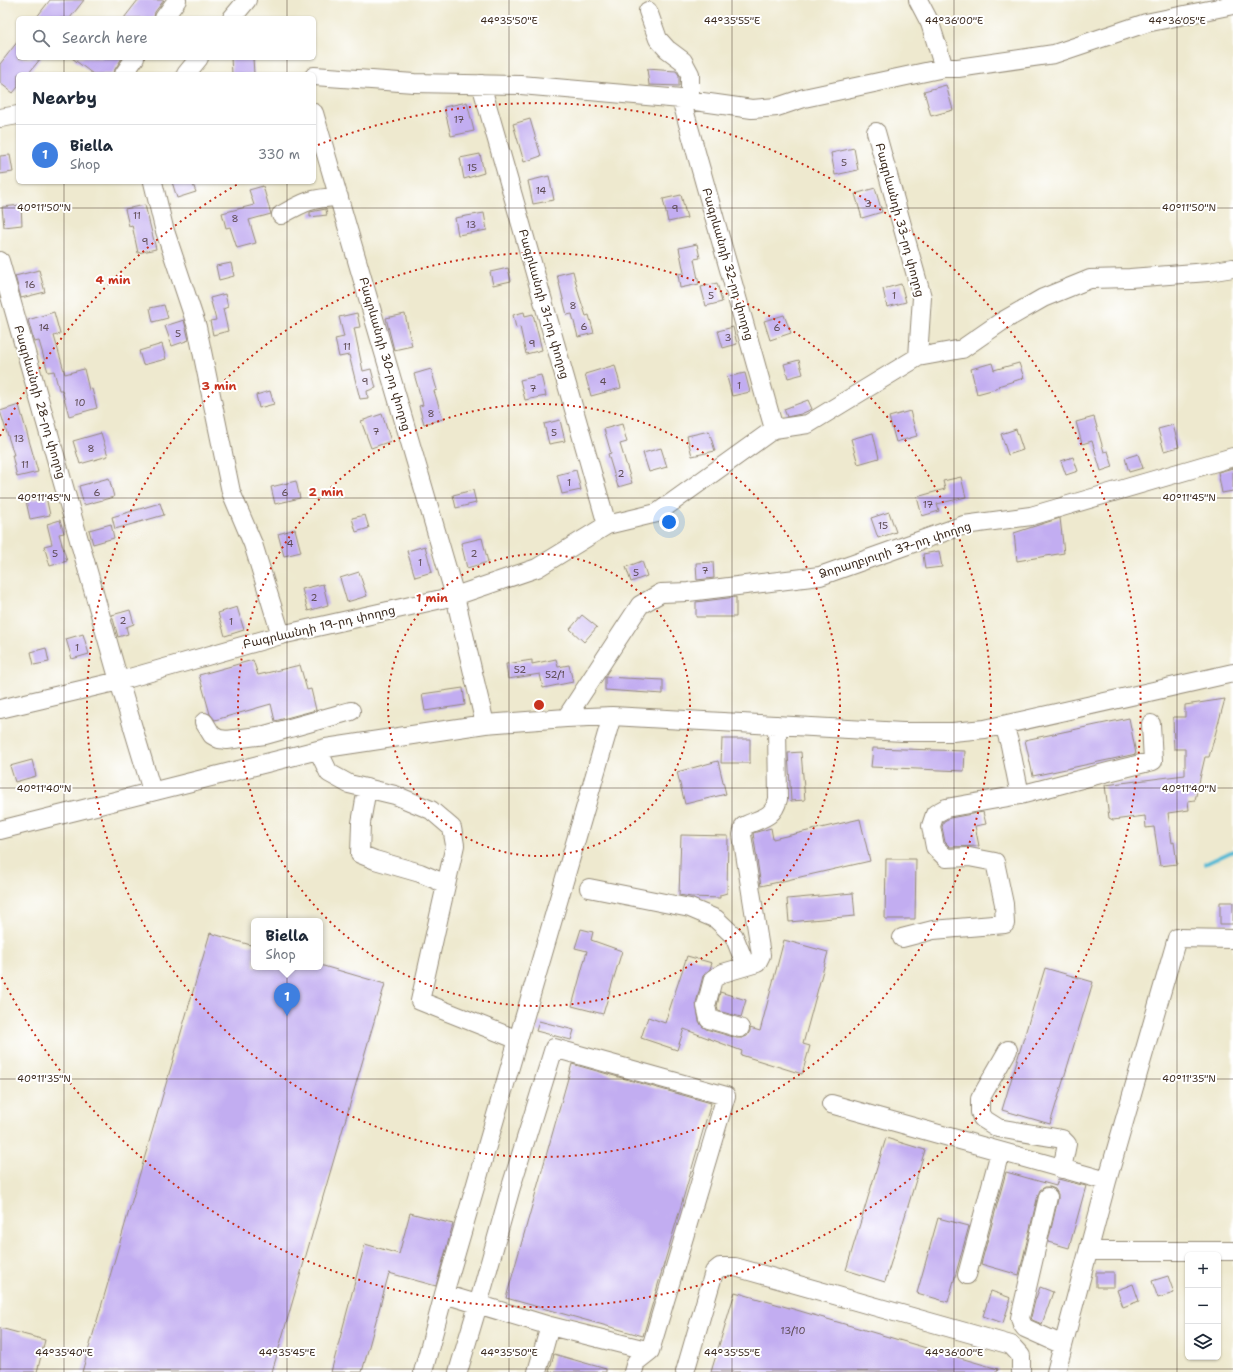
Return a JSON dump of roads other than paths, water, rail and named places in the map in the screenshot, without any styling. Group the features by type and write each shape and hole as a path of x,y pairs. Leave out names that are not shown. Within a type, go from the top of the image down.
{"street":[{"path":"165,16 177,0"},
{"path":"234,16 247,0"},
{"path":"918,0 930,23 944,68"},
{"path":"316,76 414,83 521,85 686,99 752,109 777,107 804,98 944,68 958,68 1054,54 1146,23 1233,5"},
{"name":"Բագրևանդի 32-րդ փողոց","path":"648,11 658,39 667,50 684,61 690,74 686,99 774,429"},
{"path":"125,72 134,60"},
{"path":"188,72 197,60"},
{"name":"Բագրևանդի 31-րդ փողոց","path":"481,84 607,525"},
{"path":"0,118 16,115"},
{"name":"Բագրևանդի 30-րդ փողոց","path":"316,120 455,596 485,724"},
{"name":"Բագրևանդի 33-րդ փողոց","path":"876,132 922,297 918,357"},
{"path":"153,184 164,228 197,327 231,492 253,544 281,635"},
{"path":"280,215 305,201 317,198 339,197"},
{"name":"Բագրևանդի 28-րդ փողոց","path":"0,261 119,681 152,791"},
{"path":"918,357 962,349 1002,322 1043,298 1090,279 1130,278 1208,272 1233,268"},
{"name":"Բագրևանդի 19-րդ փողոց","path":"0,709 119,681 281,635 455,596 537,568 607,525 657,513 774,429 808,424 918,357"},
{"name":"Ձորաղբյուրի 37-րդ փողոց","path":"566,718 640,605 661,593 688,592 820,576 964,524 1031,516 1233,457"},
{"path":"0,830 318,750 485,724 612,716 903,732 952,732 985,729 1233,673"},
{"path":"204,722 212,735 219,739 227,740 265,735 351,711"},
{"path":"422,1372 612,716"},
{"path":"902,938 933,930 1006,924 1004,904 995,862 969,857 946,858 935,847 931,826 935,814 946,808 1020,795 1153,761 1151,724"},
{"path":"740,1028 709,1019 706,1006 713,978 723,973 757,963 761,955 742,835 744,826 770,815 776,808 778,799 777,725"},
{"path":"1004,725 1010,745 1020,795"},
{"path":"265,735 272,761"},
{"path":"318,750 329,774 349,784 395,795 431,810 452,828 455,845 420,1002 518,1040"},
{"path":"367,788 361,823 360,854 420,873 446,884"},
{"path":"589,888 690,908 716,918 734,936 746,966"},
{"path":"1056,1372 1107,1182 1177,938 1233,939"},
{"path":"458,1372 510,1187 554,1048 726,1096 650,1351 636,1362 633,1372"},
{"path":"1008,1050 980,1099 980,1112 982,1118 998,1128 1062,1139 1066,1144 1062,1169"},
{"path":"831,1104 1107,1182"},
{"path":"967,1275 1000,1152"},
{"path":"1048,1197 1020,1318 1025,1328 1063,1345"},
{"path":"1089,1251 1233,1251"},
{"path":"685,1372 714,1272 720,1267 735,1266 1011,1345 1021,1356 1021,1372"},
{"path":"444,1294 550,1326 650,1351"},
{"path":"536,1372 550,1326"}],"waterway":[{"path":"1205,864 1233,851"}],"place":[{"name":"Biella","path":"287,1016"}]}
